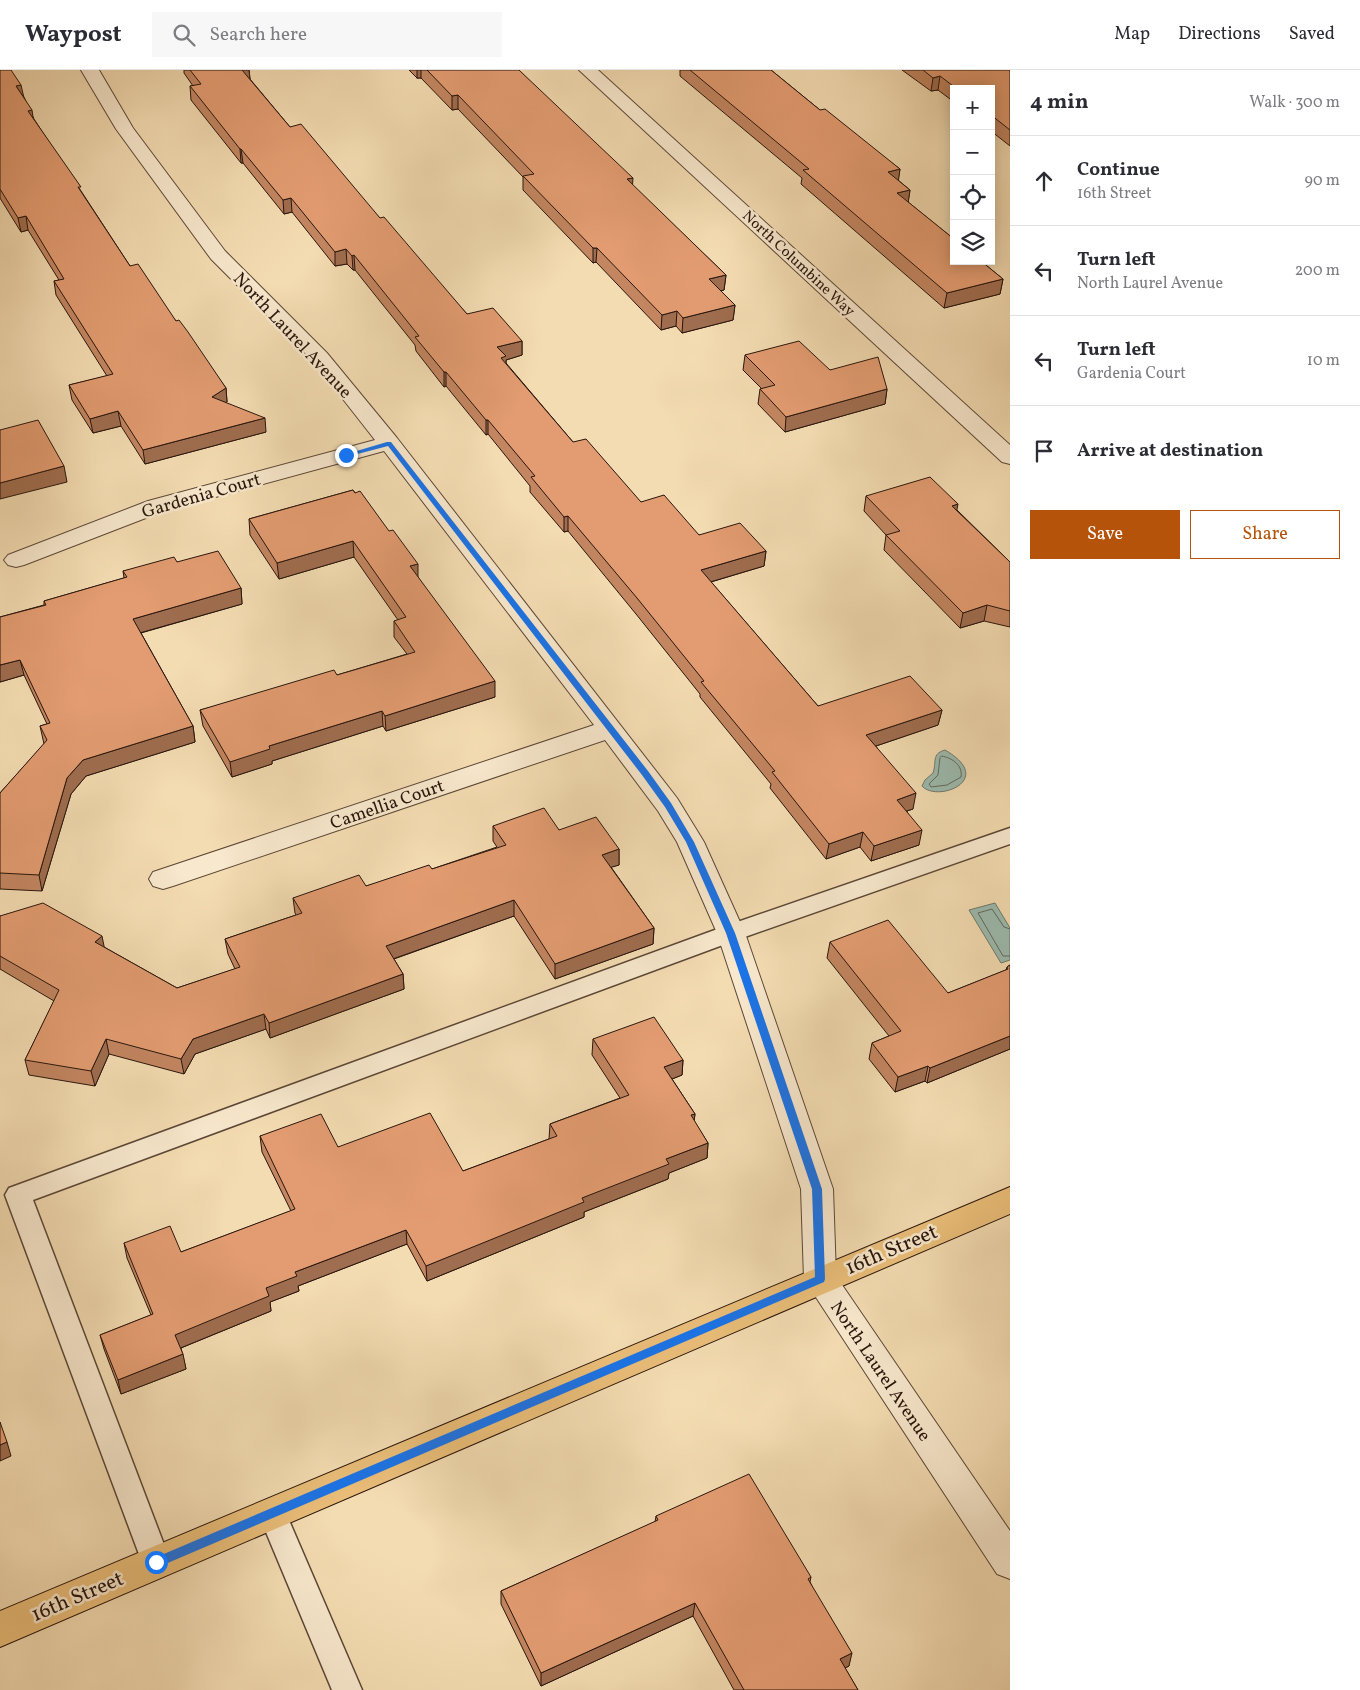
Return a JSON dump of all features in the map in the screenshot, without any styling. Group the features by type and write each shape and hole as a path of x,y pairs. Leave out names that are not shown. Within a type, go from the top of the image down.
{"main road":[{"name":"16th Street","path":"0,1629 820,1279 1010,1200"}],"street":[{"name":"North Laurel Avenue","path":"90,70 125,130 218,255 320,357 389,443 668,805 690,842 731,933 817,1189 820,1279 1010,1562"},
{"name":"North Columbine Way","path":"588,70 1010,457"},
{"name":"Gardenia Court","path":"16,560 156,506 389,443"},
{"name":"Camellia Court","path":"163,879 610,729"}],"lane":[{"path":"156,1562 18,1195 731,933 1010,836"},
{"path":"272,1513 347,1690"}],"water":[{"path":"945,750 960,761 965,771 965,779 959,786 950,790 929,791 922,786 925,780 933,773 936,756"},
{"path":"995,903 1010,928 1010,960 1001,963 969,910"}],"building":[{"path":"0,70 11,70 21,85 16,86 32,110 28,111 81,187 78,187 130,266 138,264 176,321 179,320 188,332 226,388 212,397 265,418 143,450 118,411 90,419 69,385 113,374 54,281 64,279 26,216 18,218 0,189"},
{"path":"190,70 242,70 290,127 301,124 380,218 384,217 467,314 493,308 522,341 497,347 506,356 501,358 573,442 586,439 641,502 664,495 699,535 740,523 766,551 701,570 818,706 910,676 942,710 866,735 916,793 897,800 922,830 874,846 863,832 829,844 772,772 775,771 701,682 704,681 568,516 564,517 531,477 535,476 488,420 486,420 415,337 419,336 354,255 352,256 346,249 335,252 291,198 283,200 240,149 190,86 201,84"},
{"path":"427,70 519,70 633,178 627,179 726,275 709,279 735,305 683,318 677,311 662,315 523,176 534,174 458,95 452,96"},
{"path":"690,70 771,70 820,110 825,109 900,169 888,172 910,190 897,193 950,236 950,265 986,265 1003,279 947,293 803,170 809,169"},
{"path":"923,70 1010,70 1010,130 995,118 995,85 952,85 940,76 933,78"},
{"path":"799,341 830,370 878,357 887,389 786,417 760,389 775,385 745,355"},
{"path":"38,420 64,466 0,483 0,430"},
{"path":"930,477 958,504 952,506 1010,562 1010,611 987,605 963,613 886,535 900,531 866,496"},
{"path":"353,490 355,493 360,491 389,531 393,530 418,564 410,566 495,681 385,716 382,711 269,746 270,749 230,762 200,710 334,670 337,675 415,652 394,621 406,617 353,541 277,563 249,519"},
{"path":"218,551 241,588 133,619 193,726 83,760 67,778 39,875 0,873 0,793 47,740 40,726 50,723 20,660 0,665 0,617 46,605 44,601 127,577 123,571 174,557 177,562"},
{"path":"544,808 559,830 596,817 619,849 602,855 654,928 555,964 514,900 386,946 403,974 269,1023 264,1014 193,1039 181,1059 106,1039 91,1071 25,1060 59,990 0,956 0,916 43,903 102,936 95,942 177,988 240,967 225,939 302,913 293,898 359,875 366,886 429,865 432,869 506,845 493,826"},
{"path":"888,920 948,993 1008,969 1007,967 1010,965 1010,1036 930,1068 928,1066 898,1077 872,1043 901,1031 830,942"},
{"path":"654,1017 683,1060 664,1067 695,1114 691,1115 708,1143 666,1159 669,1164 582,1198 584,1202 426,1266 406,1230 295,1272 297,1276 266,1288 269,1296 175,1335 183,1354 118,1380 100,1335 153,1314 124,1243 170,1226 181,1252 295,1209 260,1136 321,1114 338,1147 430,1113 463,1171 557,1136 550,1124 629,1095 593,1039"},
{"path":"0,1422 7,1442 0,1445"},
{"path":"749,1474 811,1577 808,1579 852,1653 840,1659 858,1690 744,1690 695,1603 541,1673 501,1591 658,1520 656,1516"}],"route":[{"path":"156,1562 820,1279 817,1189 731,933 690,842 668,805 645,773 389,443 346,455"}]}
